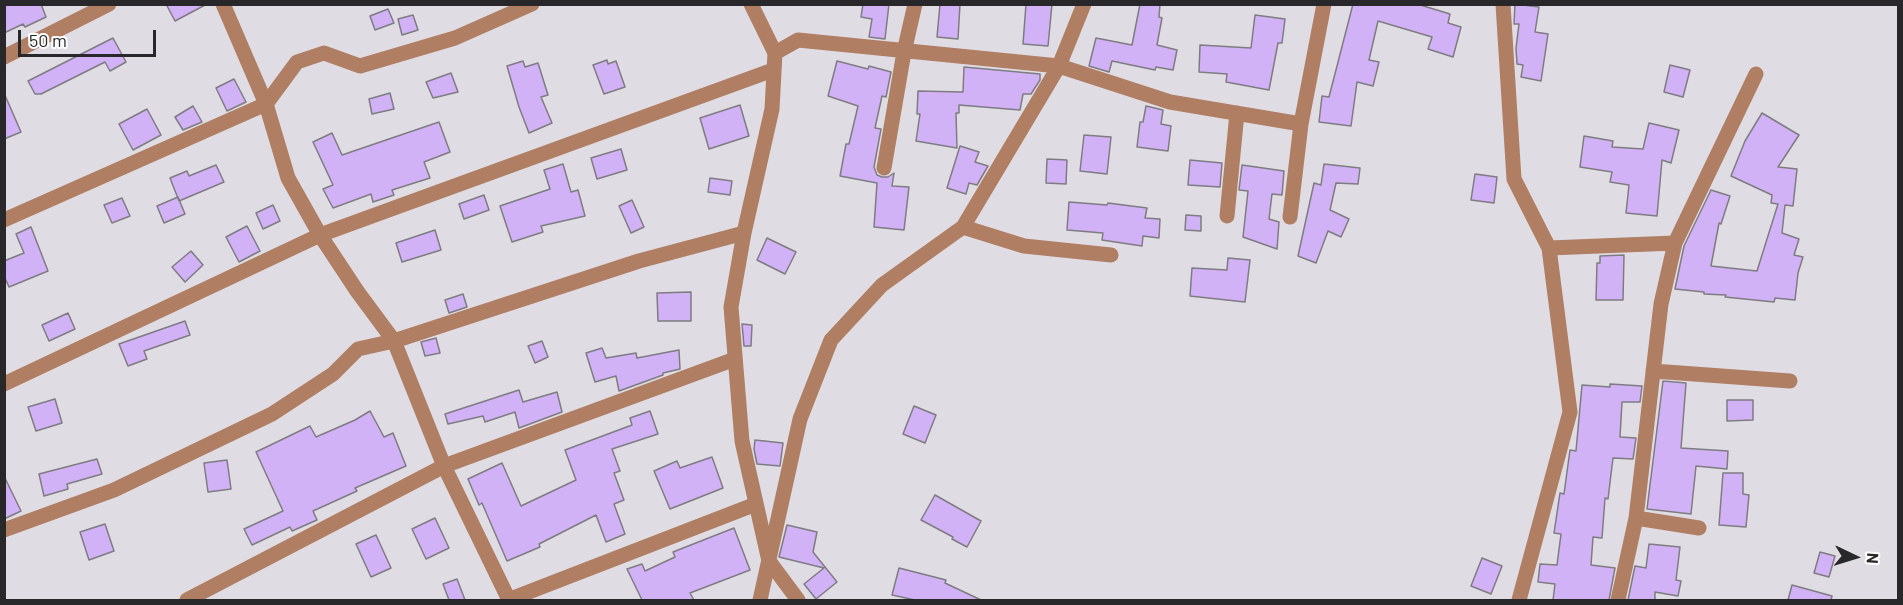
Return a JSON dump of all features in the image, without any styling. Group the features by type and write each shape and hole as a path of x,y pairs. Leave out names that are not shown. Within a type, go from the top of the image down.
{"street":[{"path":"4,57 110,4"},
{"path":"223,4 266,104 288,178 320,234 357,291 394,341 444,466 509,600 756,504"},
{"path":"4,220 266,104 297,62 324,53 360,66 454,38 531,4"},
{"path":"751,4 775,53 772,109 744,233 731,307 735,359 742,441 769,561 798,600"},
{"path":"884,168 904,52 915,4"},
{"path":"760,600 800,419 831,339 882,285 963,227 1059,66 1084,4"},
{"path":"1290,217 1301,124 1324,4"},
{"path":"1503,4 1514,179 1549,248 1570,412 1519,600"},
{"path":"775,53 798,40 1059,66 1170,102 1301,124"},
{"path":"4,384 320,234 773,70"},
{"path":"1618,600 1636,518 1661,304 1675,243 1756,74"},
{"path":"1227,216 1237,113"},
{"path":"963,227 1024,246 1111,255"},
{"path":"4,530 114,490 262,420 333,374 358,349 394,341 639,261 744,233"},
{"path":"1549,248 1675,243"},
{"path":"187,600 444,466 735,359"},
{"path":"1653,371 1790,381"},
{"path":"1636,518 1699,528"}],"building":[{"path":"4,4 41,4 46,17 25,27 23,24 4,33"},
{"path":"166,4 207,4 175,21"},
{"path":"863,4 889,4 885,39 869,37 872,19 861,17"},
{"path":"940,4 960,4 958,39 937,37"},
{"path":"1026,4 1052,4 1048,46 1023,44"},
{"path":"1140,4 1160,4 1159,17 1162,18 1157,45 1177,50 1173,70 1156,67 1155,70 1112,61 1109,72 1089,66 1096,38 1132,45"},
{"path":"1353,4 1417,4 1450,14 1448,23 1461,27 1453,57 1428,49 1432,37 1378,21 1369,60 1379,62 1373,86 1357,82 1351,126 1319,122 1322,96 1329,97"},
{"path":"1515,4 1539,7 1535,32 1548,34 1541,81 1521,77 1523,65 1517,64 1519,24 1514,24"},
{"path":"388,9 394,23 375,30 370,16"},
{"path":"413,15 418,30 402,35 398,19"},
{"path":"1255,15 1285,19 1282,43 1278,43 1269,90 1226,82 1227,74 1199,72 1200,45 1251,48"},
{"path":"113,38 126,62 110,71 105,62 41,94 35,94 28,81"},
{"path":"607,60 608,64 616,61 625,87 604,94 593,65"},
{"path":"523,61 525,67 538,63 548,95 541,97 552,123 529,133 507,66"},
{"path":"837,61 891,72 886,97 882,96 875,128 881,129 874,167 877,175 882,177 888,177 894,173 892,186 909,187 904,230 874,227 877,183 840,176 846,144 849,144 858,106 828,96"},
{"path":"1670,65 1690,70 1683,97 1664,92"},
{"path":"964,67 1040,74 1040,80 1031,94 1023,94 1020,110 959,105 959,113 956,113 957,148 916,141 920,114 917,114 918,91 963,92"},
{"path":"451,73 458,92 433,98 426,82"},
{"path":"234,79 246,102 227,111 216,88"},
{"path":"4,93 21,132 4,139"},
{"path":"390,93 394,109 372,114 369,99"},
{"path":"740,105 749,136 709,149 700,118"},
{"path":"193,106 202,122 183,130 175,117"},
{"path":"1146,106 1163,110 1161,124 1171,126 1168,151 1137,147 1140,122 1143,122"},
{"path":"147,109 161,135 133,150 119,124"},
{"path":"1762,113 1799,135 1778,167 1797,169 1793,206 1785,205 1782,233 1799,239 1794,255 1803,257 1798,273 1795,300 1775,298 1774,302 1675,289 1684,246 1711,190 1730,196 1721,224 1719,223 1711,266 1757,271 1778,204 1771,203 1772,195 1731,176 1745,141"},
{"path":"439,122 450,152 424,162 430,178 392,190 394,195 373,202 371,194 333,208 323,189 333,185 313,142 332,133 342,155"},
{"path":"1649,123 1679,130 1671,163 1662,160 1657,216 1626,213 1629,185 1610,182 1612,172 1580,167 1584,136 1613,141 1612,147 1643,149"},
{"path":"1084,135 1111,137 1107,174 1080,171"},
{"path":"960,146 979,152 975,162 988,166 977,185 969,183 966,194 947,188"},
{"path":"621,149 627,170 597,179 591,158"},
{"path":"1047,159 1067,160 1066,184 1046,183"},
{"path":"1190,160 1222,163 1220,187 1188,185"},
{"path":"563,164 571,192 578,190 585,216 541,226 543,232 512,242 500,206 550,189 544,170"},
{"path":"1324,164 1360,168 1358,184 1336,183 1330,210 1349,219 1341,237 1328,231 1316,263 1298,256 1314,183 1321,185"},
{"path":"216,165 224,182 179,201 170,178 187,171 189,176"},
{"path":"1242,165 1284,171 1282,195 1272,194 1269,219 1279,222 1277,249 1243,237 1248,191 1239,190"},
{"path":"1475,174 1497,177 1494,203 1471,200"},
{"path":"710,178 732,181 730,195 708,192"},
{"path":"484,195 489,210 464,219 459,204"},
{"path":"178,197 185,214 164,223 157,206"},
{"path":"122,198 130,216 112,223 104,205"},
{"path":"632,200 644,227 631,233 619,206"},
{"path":"1069,202 1107,205 1108,203 1147,208 1145,218 1160,219 1159,238 1143,236 1142,246 1102,240 1103,233 1067,230"},
{"path":"273,205 280,221 263,229 256,213"},
{"path":"1186,215 1201,216 1201,231 1185,230"},
{"path":"247,226 260,251 239,262 226,237"},
{"path":"31,227 48,271 9,287 4,276 4,261 24,253 16,234"},
{"path":"435,230 441,250 402,262 396,243"},
{"path":"767,238 796,252 785,274 757,260"},
{"path":"191,251 203,265 185,282 172,267"},
{"path":"1624,255 1623,300 1596,300 1597,263 1600,263 1600,256"},
{"path":"1228,258 1250,260 1245,302 1190,296 1192,268 1227,270"},
{"path":"691,292 691,321 658,321 657,293"},
{"path":"463,294 467,307 449,313 445,300"},
{"path":"68,313 75,329 49,341 42,325"},
{"path":"185,321 190,335 144,351 147,359 128,366 119,344"},
{"path":"742,324 752,325 751,346 744,346"},
{"path":"436,338 440,353 425,356 421,342"},
{"path":"542,341 548,357 535,363 528,346"},
{"path":"602,348 606,358 636,353 637,358 679,350 680,369 663,373 663,375 619,391 616,376 595,382 586,353"},
{"path":"1663,381 1686,383 1681,448 1728,451 1727,469 1696,466 1691,514 1647,509"},
{"path":"1610,384 1642,386 1640,402 1622,402 1620,437 1636,438 1633,459 1613,458 1608,499 1605,498 1602,538 1593,537 1591,565 1615,568 1609,600 1553,600 1555,584 1538,582 1540,564 1557,565 1561,534 1554,533 1560,493 1564,494 1570,450 1576,451 1582,385 1610,387"},
{"path":"519,390 523,402 557,392 562,412 519,428 515,412 485,422 483,416 448,424 445,414"},
{"path":"55,399 62,423 36,431 28,407"},
{"path":"1727,400 1753,400 1753,420 1727,421"},
{"path":"914,406 936,415 925,443 903,434"},
{"path":"370,411 384,437 393,433 406,466 355,488 357,491 313,511 317,520 292,531 290,527 252,545 244,529 283,511 256,452 310,426 316,437"},
{"path":"650,411 658,434 612,449 620,471 614,473 624,500 614,504 625,534 606,542 596,515 539,544 540,547 507,561 482,503 479,505 468,479 502,463 521,506 576,480 565,450 632,425 630,418"},
{"path":"755,440 783,443 780,466 757,464"},
{"path":"712,457 723,488 670,509 654,471 677,461 680,468"},
{"path":"97,459 102,474 67,484 68,489 44,496 39,474"},
{"path":"227,460 231,489 208,492 204,463"},
{"path":"1723,473 1743,473 1743,494 1749,495 1746,527 1719,525"},
{"path":"4,476 21,511 4,519"},
{"path":"935,495 981,521 967,547 921,520"},
{"path":"435,518 449,548 426,559 412,529"},
{"path":"105,524 114,551 89,560 80,532"},
{"path":"787,525 817,532 813,552 837,582 816,599 804,584 824,568 779,557"},
{"path":"734,528 750,570 690,593 694,600 642,600 627,569 642,564 645,571 675,557 673,552"},
{"path":"376,535 391,568 371,577 356,544"},
{"path":"1649,544 1680,547 1676,580 1681,581 1678,596 1655,592 1655,600 1628,600 1635,566 1646,568"},
{"path":"1820,552 1835,556 1829,577 1814,573"},
{"path":"1482,558 1502,566 1491,594 1471,586"},
{"path":"899,568 946,580 945,583 981,600 915,600 892,595"},
{"path":"457,579 465,600 449,600 443,584"},
{"path":"1792,585 1832,596 1831,600 1788,600"}]}
